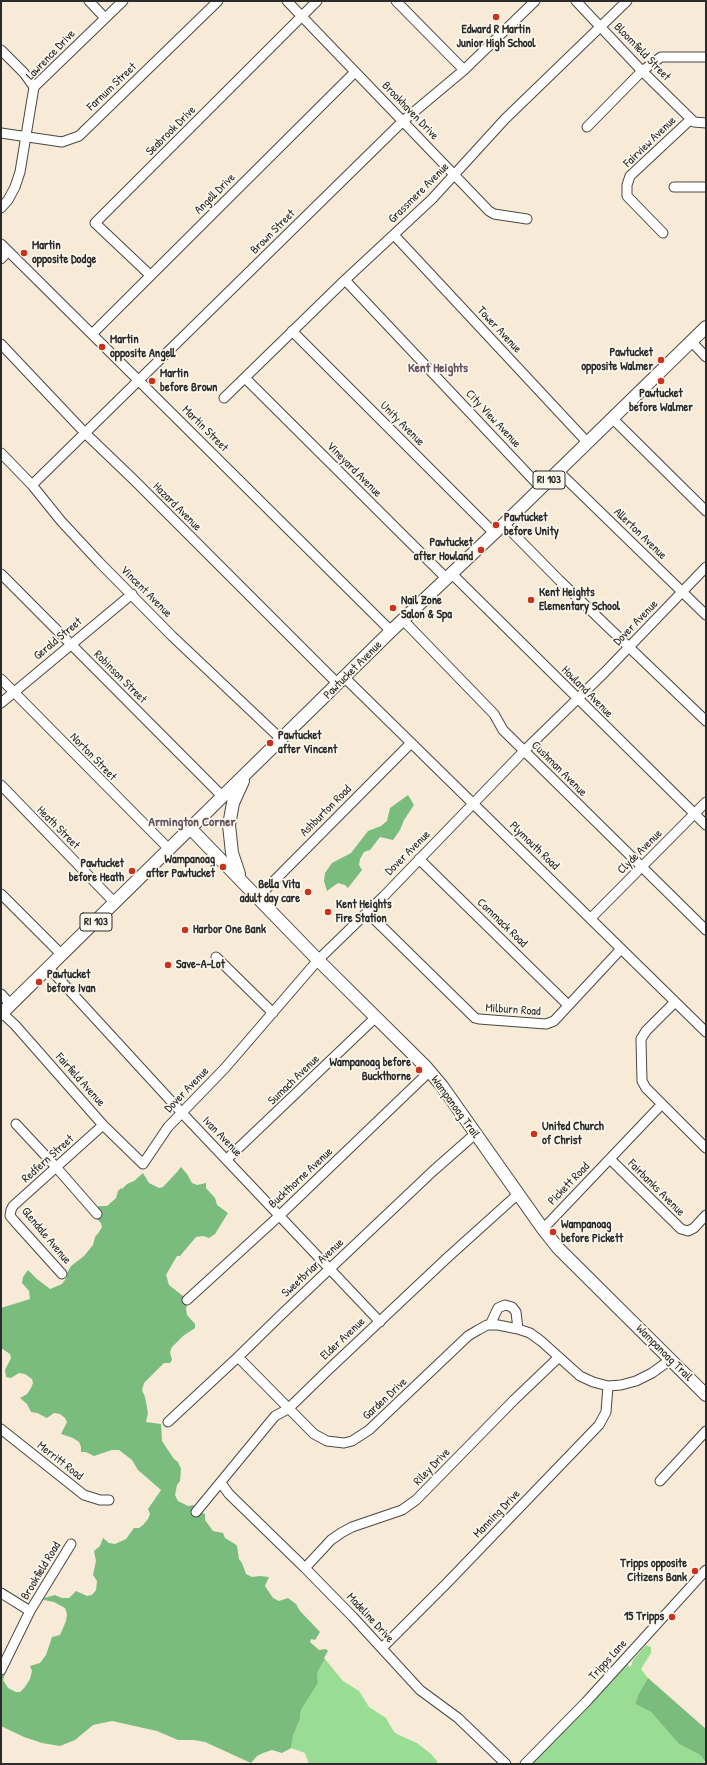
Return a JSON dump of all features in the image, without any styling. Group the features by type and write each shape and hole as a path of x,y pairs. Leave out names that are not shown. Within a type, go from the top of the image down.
{"main road":[{"name":"Pawtucket Avenue","path":"5,1011 342,681 391,631 504,524 706,327"},
{"path":"243,881 232,853 229,825 233,803 246,774"},
{"name":"Wampanoag Trail","path":"191,829 318,960 430,1071 543,1229 567,1258 706,1395"}],"street":[{"path":"89,1 105,18"},
{"name":"Lawrence Drive","path":"1,208 15,187 20,172 34,87 123,1"},
{"name":"Farnum Street","path":"1,133 62,142 79,136 218,1"},
{"name":"Brookhaven Drive","path":"287,1 489,210 494,214 527,218"},
{"name":"Seabrook Drive","path":"150,275 95,223 317,1"},
{"path":"396,1 464,70"},
{"name":"Brown Street","path":"32,485 86,434 403,121 464,70 535,1"},
{"name":"Bloomfield Street","path":"576,1 642,71 691,119"},
{"name":"Grassmere Avenue","path":"224,398 455,175 505,119 627,1"},
{"path":"1,50 24,73 34,87"},
{"path":"587,127 642,71 661,56 706,57"},
{"name":"Angell Drive","path":"92,334 355,72"},
{"name":"Fairview Avenue","path":"663,232 627,196 627,185 630,176 691,119 694,122 706,123"},
{"path":"674,187 706,187"},
{"name":"Tower Avenue","path":"394,235 587,442"},
{"name":"Martin Street","path":"1,244 391,631"},
{"path":"1,259 8,251"},
{"name":"City View Avenue","path":"345,280 541,488"},
{"name":"Unity Avenue","path":"292,331 494,533"},
{"path":"691,341 706,356"},
{"name":"Hazard Avenue","path":"1,344 58,402 86,434 342,681"},
{"name":"Vineyard Avenue","path":"245,378 449,576"},
{"path":"612,418 706,511"},
{"name":"Vincent Avenue","path":"1,453 32,485 61,521 172,636 282,740"},
{"name":"Allerton Avenue","path":"558,471 706,615"},
{"path":"504,524 559,580 706,722"},
{"name":"Dover Avenue","path":"140,1162 143,1164 162,1133 225,1068 318,960 630,647 706,568"},
{"name":"Robinson Street","path":"1,574 70,645 223,796"},
{"name":"Howland Avenue","path":"449,576 706,826"},
{"name":"Gerald Street","path":"1,703 132,594"},
{"name":"Cushman Avenue","path":"403,620 494,714 503,730 524,752 706,930"},
{"name":"Norton Street","path":"1,679 170,850"},
{"name":"Plymouth Road","path":"342,681 411,743 706,1032"},
{"name":"Ashburton Road","path":"258,897 411,743"},
{"name":"Heath Street","path":"1,786 115,903"},
{"name":"Clyde Avenue","path":"591,918 706,802"},
{"name":"Commack Road","path":"419,859 568,1005"},
{"path":"1,894 62,955"},
{"name":"Milburn Road","path":"367,912 475,1018 546,1024 554,1022 621,949"},
{"path":"216,956 273,1013"},
{"name":"Ivan Avenue","path":"49,968 182,1113 380,1322"},
{"name":"Fairfield Avenue","path":"1,994 5,1011 15,1025 104,1125 140,1162"},
{"path":"675,1002 646,1031 641,1039 642,1081 646,1088 706,1148"},
{"name":"Sumach Avenue","path":"227,1159 376,1017"},
{"name":"Buckthorne Avenue","path":"187,1300 279,1216 430,1071"},
{"name":"Pickett Road","path":"543,1229 662,1104"},
{"path":"16,1124 97,1214"},
{"name":"Redfern Street","path":"11,1212 13,1206 104,1125"},
{"name":"Sweetbriar Avenue","path":"168,1422 433,1171 475,1134"},
{"name":"Fairbanks Avenue","path":"610,1159 681,1228 688,1230 694,1228 706,1215"},
{"name":"Elder Avenue","path":"196,1512 275,1416 288,1409 447,1258 518,1194"},
{"name":"Glendale Avenue","path":"11,1212 10,1216 62,1274"},
{"path":"518,1329 516,1312 512,1307 505,1305 498,1308 490,1325 518,1329 530,1333 580,1376 593,1382 608,1386 621,1385 636,1381 652,1373 670,1360"},
{"name":"Garden Drive","path":"238,1357 314,1434 327,1441 338,1443 352,1441 369,1430 468,1336 487,1325 490,1325"},
{"name":"Riley Drive","path":"305,1568 331,1540 341,1533 352,1527 402,1510 416,1500 514,1400 559,1357"},
{"name":"Manning Drive","path":"382,1648 446,1584 599,1425 606,1412 608,1386"},
{"name":"Merritt Road","path":"1,1429 84,1494 100,1500 109,1500"},
{"path":"660,1481 706,1431"},
{"name":"Madeline Drive","path":"221,1483 229,1494 305,1568 420,1690 458,1718 506,1764"},
{"name":"Brookfield Road","path":"1,1670 30,1611 71,1544"},
{"name":"Tripps Lane","path":"525,1764 588,1701 706,1570"},
{"name":"Brookfield Road","path":"1,1593 30,1611"}],"green space":[{"path":"408,795 414,805 393,840 380,837 370,850 364,852 360,859 359,865 362,870 348,888 345,885 338,883 327,891 324,881 325,873 332,863 351,853 368,831 381,826 387,821 390,808"},
{"path":"181,1167 192,1183 197,1185 206,1183 206,1188 215,1198 217,1205 228,1213 215,1234 209,1238 203,1236 196,1237 180,1256 177,1256 166,1275 169,1285 188,1300 186,1309 187,1315 195,1324 195,1328 183,1336 172,1347 170,1352 172,1360 170,1363 164,1363 144,1383 142,1390 148,1413 146,1422 161,1424 162,1441 174,1459 178,1462 181,1469 180,1481 177,1485 175,1495 178,1501 188,1506 195,1505 197,1510 205,1514 205,1520 213,1531 223,1533 225,1538 237,1546 239,1559 246,1574 252,1577 269,1577 265,1586 273,1598 279,1601 288,1598 296,1604 300,1611 320,1632 315,1640 311,1639 310,1642 319,1650 326,1649 328,1651 317,1673 318,1683 301,1710 300,1719 293,1736 291,1748 282,1753 272,1750 263,1753 257,1756 251,1763 205,1742 178,1740 157,1731 112,1721 93,1725 75,1740 60,1746 42,1743 24,1737 1,1726 1,1678 4,1671 6,1671 3,1680 8,1688 16,1692 20,1692 30,1679 32,1671 30,1666 40,1663 46,1655 52,1637 60,1635 66,1621 67,1614 65,1608 54,1602 44,1600 44,1598 55,1595 62,1598 69,1598 76,1591 87,1596 92,1595 96,1590 97,1581 93,1575 96,1561 94,1551 100,1546 103,1538 109,1543 115,1544 126,1539 134,1528 139,1528 143,1525 150,1514 148,1509 161,1490 138,1470 132,1460 119,1450 112,1450 94,1456 86,1452 81,1452 79,1442 73,1438 61,1434 67,1422 60,1414 54,1413 47,1418 31,1412 27,1404 20,1398 27,1394 31,1388 33,1383 32,1379 25,1374 19,1373 11,1378 6,1377 5,1370 11,1358 10,1354 1,1348 1,1308 30,1299 29,1291 22,1283 23,1277 28,1270 50,1289 62,1284 67,1277 66,1275 71,1266 84,1256 93,1245 95,1237 102,1227 101,1223 95,1217 95,1211 99,1206 107,1206 116,1198 118,1191 121,1188 122,1189 127,1184 134,1181 143,1173 149,1183 159,1188 163,1187"},
{"path":"646,1645 651,1647 651,1653 641,1669 648,1678 639,1693 635,1704 651,1712 679,1744 700,1755 706,1764 528,1764 630,1656 628,1664 629,1667 631,1666 633,1660"},
{"path":"325,1659 343,1681 359,1691 369,1707 386,1718 394,1732 417,1743 431,1754 437,1761 437,1764 309,1764 305,1753 291,1748 293,1736 300,1719 301,1710 318,1683 317,1673"},
{"path":"648,1678 706,1729 706,1763 700,1755 679,1744 651,1712 635,1704 639,1693"}],"place":[{"name":"Edward R Martin Junior High School","path":"496,17"},
{"name":"Martin opposite Dodge","path":"24,253"},
{"name":"Martin opposite Angell","path":"102,347"},
{"name":"Pawtucket opposite Walmer","path":"661,360"},
{"name":"Martin before Brown","path":"152,381"},
{"name":"Pawtucket before Walmer","path":"661,381"},
{"name":"Pawtucket before Unity","path":"496,525"},
{"name":"Pawtucket after Howland","path":"481,550"},
{"name":"Kent Heights Elementary School","path":"531,600"},
{"name":"Nail Zone Salon & Spa","path":"393,608"},
{"name":"Pawtucket after Vincent","path":"270,743"},
{"name":"Wampanoag after Pawtucket","path":"223,867"},
{"name":"Pawtucket before Heath","path":"132,871"},
{"name":"Bella Vita adult day care","path":"308,892"},
{"name":"Kent Heights Fire Station","path":"328,912"},
{"name":"Harbor One Bank","path":"185,930"},
{"name":"Save-A-Lot","path":"168,965"},
{"name":"Pawtucket before Ivan","path":"39,982"},
{"name":"Wampanoag before Buckthorne","path":"419,1070"},
{"name":"United Church of Christ","path":"534,1134"},
{"name":"Wampanoag before Pickett","path":"553,1232"},
{"name":"Tripps opposite Citizens Bank","path":"695,1571"},
{"name":"15 Tripps","path":"672,1617"}],"district":[{"name":"Kent Heights","path":"438,369"},
{"name":"Armington Corner","path":"192,823"}]}
